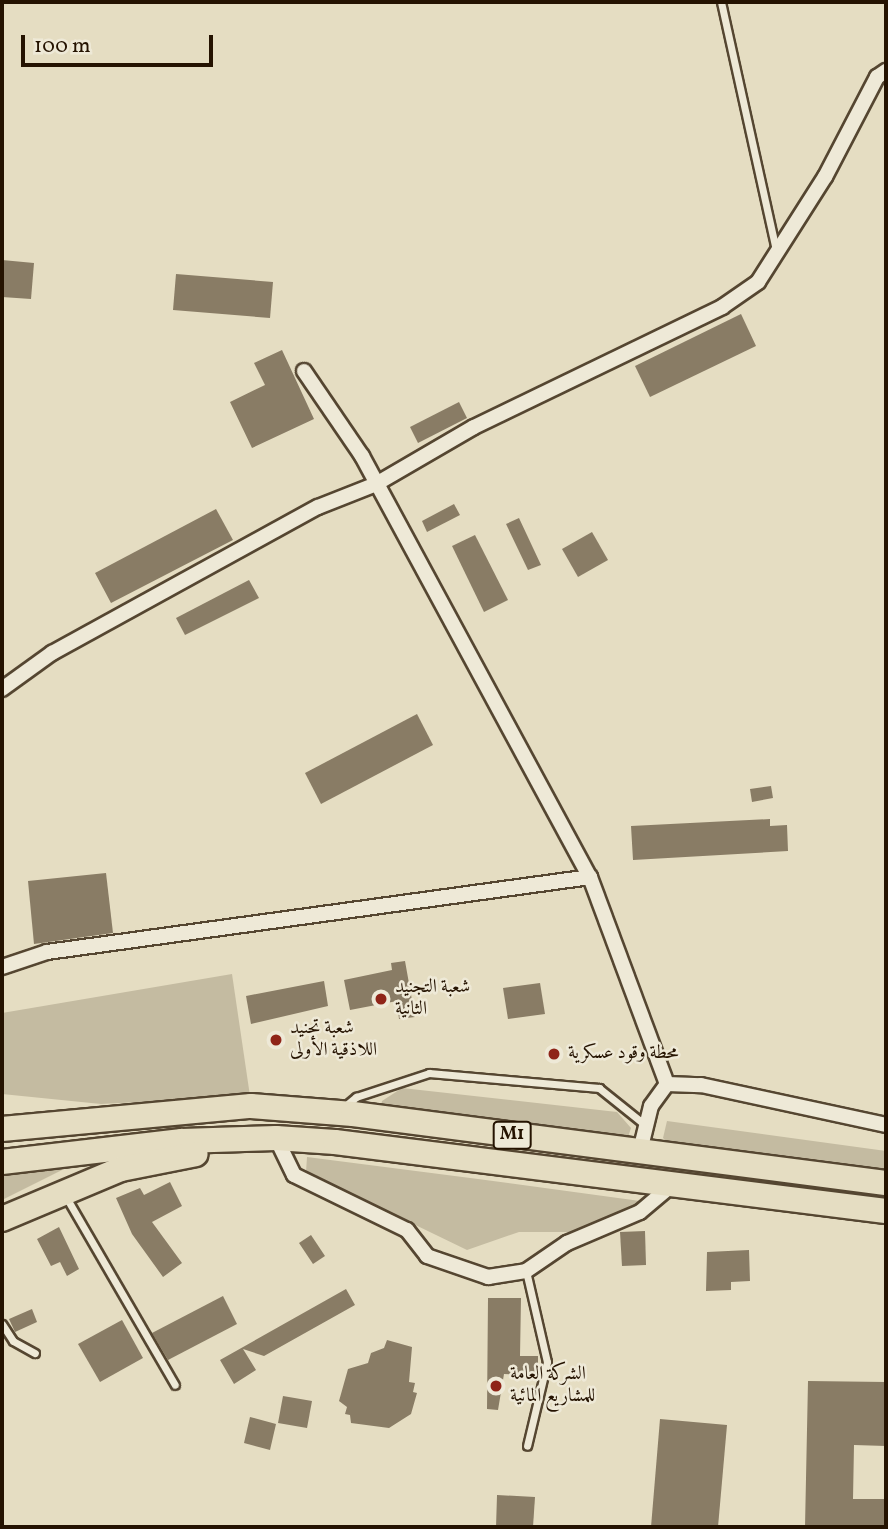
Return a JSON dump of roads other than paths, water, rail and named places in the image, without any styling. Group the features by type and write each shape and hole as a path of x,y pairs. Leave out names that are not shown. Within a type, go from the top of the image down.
{"highway":[{"name":"M1","path":"2,1129 137,1114 251,1106 337,1113 886,1183"},
{"path":"2,1111 137,1114"},
{"path":"2,1219 62,1190 121,1169 276,1138"},
{"name":"M1","path":"2,1162 182,1141 276,1138 335,1142 886,1211"}],"street":[{"path":"2,689 64,647 318,507 376,484 474,427 722,307 758,282 825,177 877,78 886,71"},
{"path":"304,371 348,433 590,877 667,1084"},
{"path":"2,967 47,952 590,877"},
{"path":"640,1151 644,1124 667,1084"},
{"path":"667,1084 701,1085 886,1125"},
{"path":"276,1138 294,1175 407,1230 427,1256 488,1277 526,1271 567,1243 640,1212 672,1185"}],"lane":[{"path":"721,2 777,254"},
{"path":"337,1113 356,1097 429,1073 599,1088 644,1124"},
{"path":"62,1190 175,1385"},
{"path":"526,1271 547,1362 527,1446"},
{"path":"2,1324 13,1340 35,1353"}],"place":[{"name":"شعبة التجنيد الثانية","path":"381,999"},
{"name":"شعبة تجنيد اللاذقية الأولى","path":"276,1040"},
{"name":"محطة وقود عسكرية","path":"554,1054"},
{"name":"الشركة العامة للمشاريع المائية","path":"496,1386"}]}
